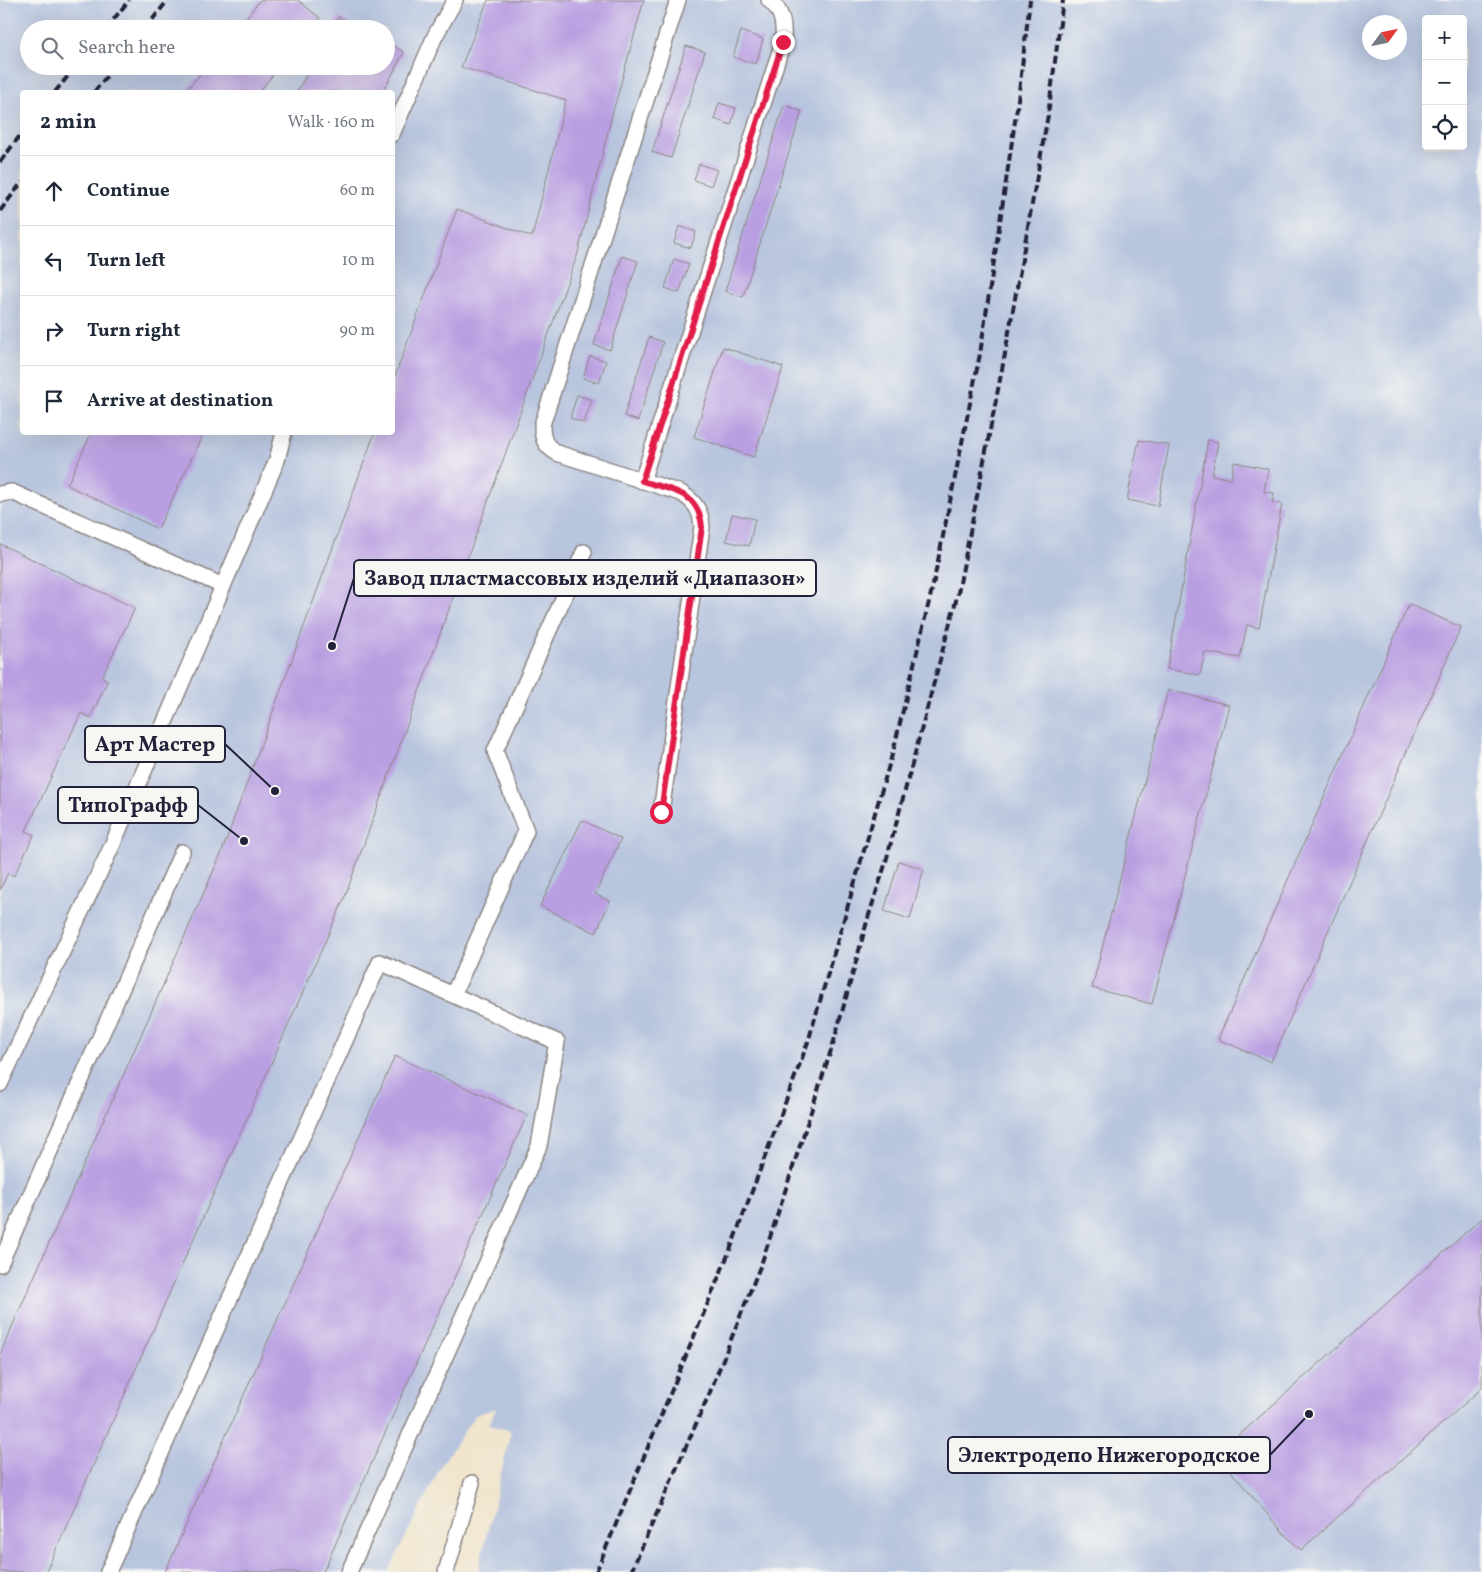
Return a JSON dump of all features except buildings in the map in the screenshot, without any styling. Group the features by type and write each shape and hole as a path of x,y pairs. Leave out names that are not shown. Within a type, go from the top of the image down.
{"lane":[{"path":"395,127 435,36 455,0"},
{"path":"661,812 701,522 698,507 681,494 557,453 544,443 542,425 678,0"},
{"path":"642,481 783,42 782,16 775,5 769,0"},
{"path":"0,1084 7,1053 111,848 277,460 283,435"},
{"path":"0,494 12,492 222,586"},
{"path":"453,995 526,831 495,751 584,552"},
{"path":"0,1264 182,852"},
{"path":"108,1572 380,962 557,1042 539,1146 349,1572"},
{"path":"446,1572 472,1483"}],"shaded area":[{"path":"0,0 1482,0 1482,1572 478,1572 511,1431 489,1425 496,1408 475,1415 442,1464 388,1572 0,1572"}],"railway":[{"path":"113,20 129,0"},
{"path":"152,20 168,0"},
{"path":"596,1572 730,1250 808,1042 894,748 933,585 980,354 1017,108 1030,0"},
{"path":"631,1572 710,1392 763,1259 834,1041 868,918 885,865 958,593 1005,354 1048,115 1063,0"},
{"path":"57,90 69,75"},
{"path":"96,90 108,75"},
{"path":"0,162 20,136"},
{"path":"0,211 20,185"}],"place":[{"name":"Завод пластмассовых изделий «Диапазон»","path":"332,646"},
{"name":"Арт Мастер","path":"275,791"},
{"name":"ТипоГрафф","path":"244,841"},
{"name":"Электродепо Нижегородское","path":"1309,1414"}],"route":[{"path":"661,812 702,527 698,507 690,499 681,494 642,481 783,42"}]}
